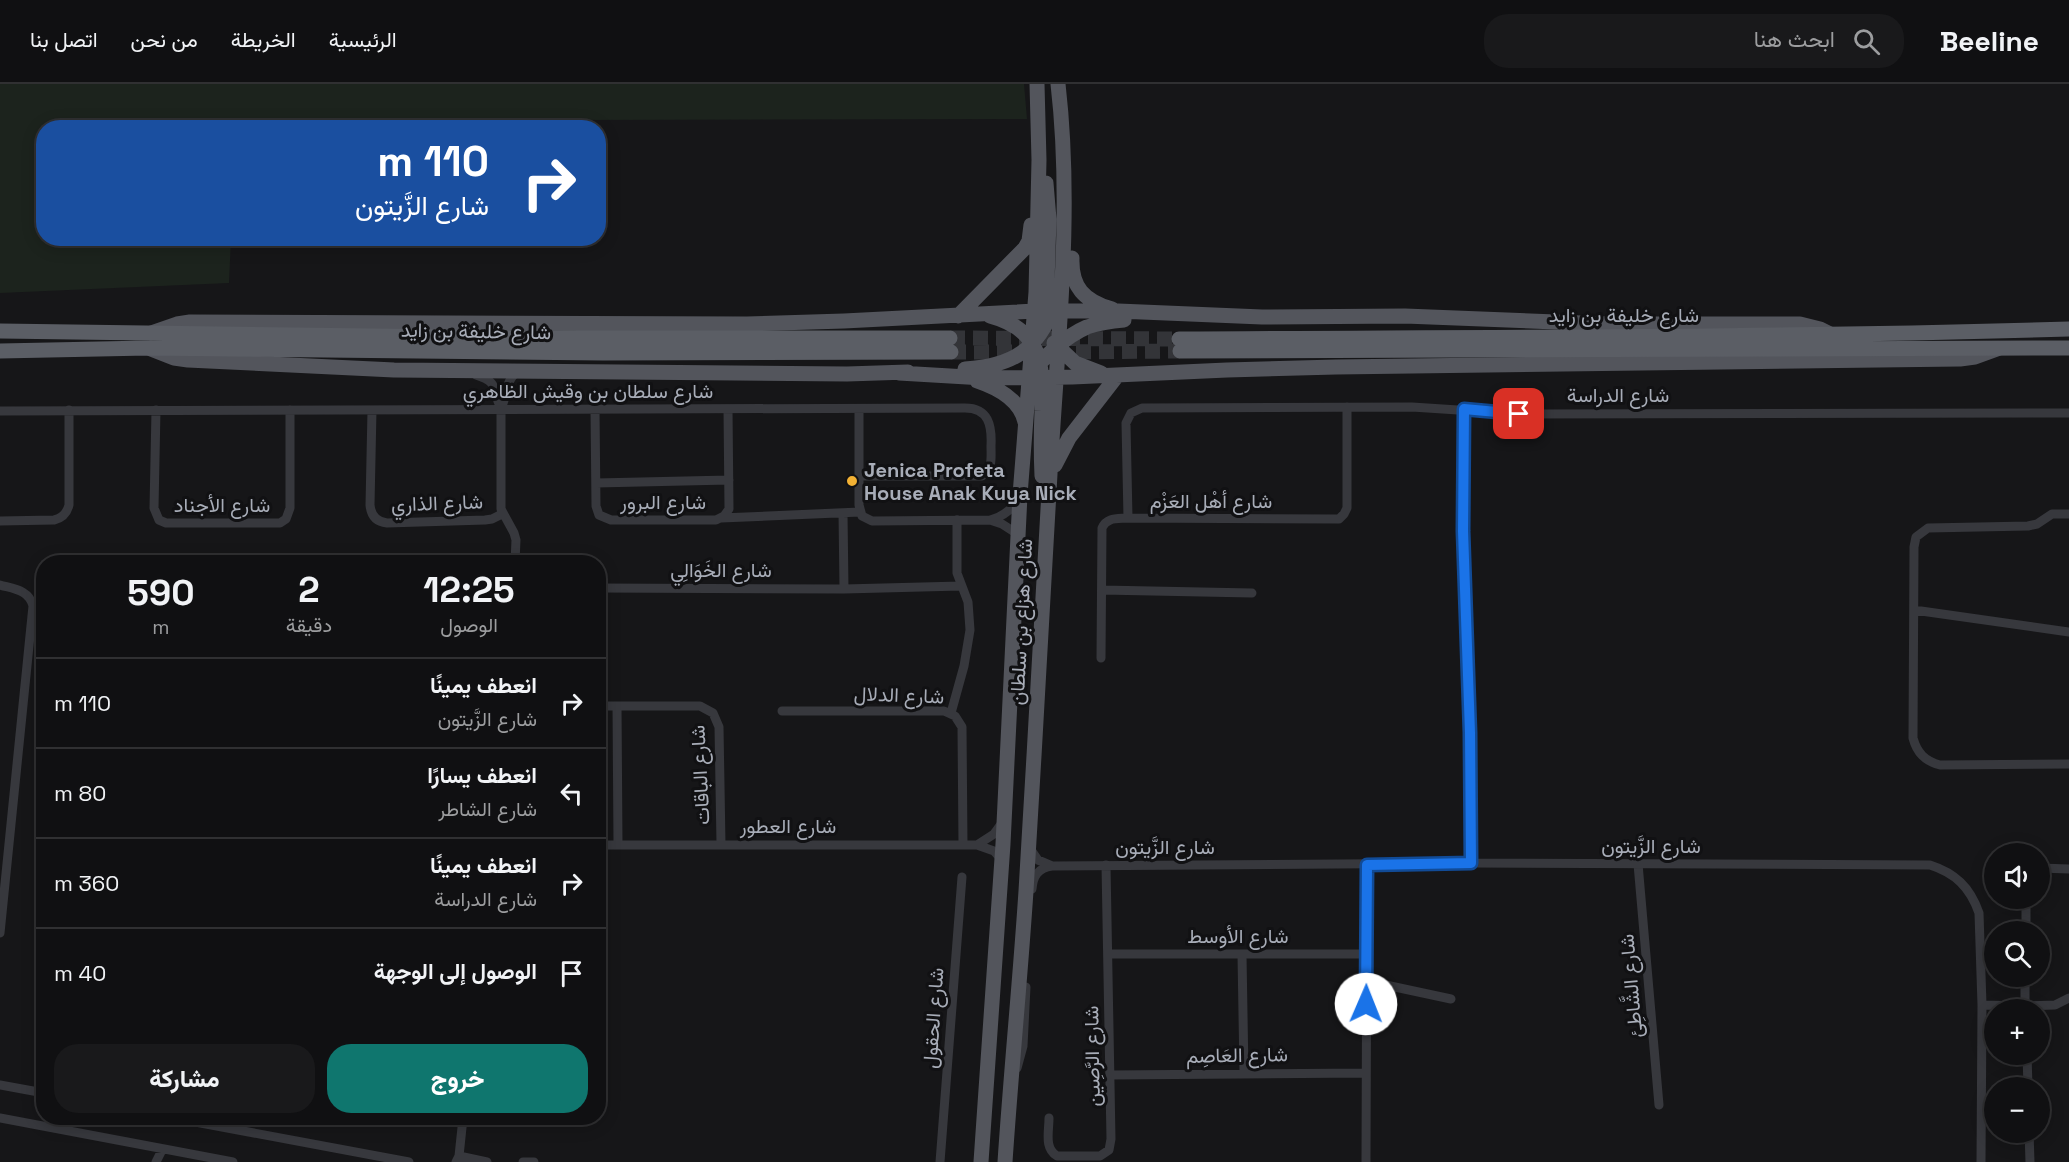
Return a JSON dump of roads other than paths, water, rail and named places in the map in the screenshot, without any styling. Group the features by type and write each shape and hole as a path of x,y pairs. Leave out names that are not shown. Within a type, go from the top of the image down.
{"highway":[{"name":"شارع خليفة بن زايد","path":"2069,329 1180,345 2069,348"},
{"name":"شارع خليفة بن زايد","path":"0,332 150,340 522,338 950,345"},
{"name":"شارع خليفة بن زايد","path":"0,351 150,340"}],"main road":[{"path":"1037,84 1039,160 1049,200 1048,314 1050,337 1076,363 1114,376"},
{"path":"1058,84 1065,177 1062,272 1048,314 1032,343 1014,357 991,367 848,374 394,370 188,360 174,358 150,340 164,327 190,322 747,324 981,314 1048,314 1118,311 1262,317 1405,316 1607,324 1800,324 1830,334"},
{"path":"958,316 1025,248 1030,233 1039,160"},
{"path":"1065,177 1073,191 1071,272 1073,280 1086,296 1098,304 1118,311"},
{"path":"981,314 1009,323 1032,343 1042,374 1042,479 1049,510"},
{"path":"1042,374 1058,347 1085,328 1104,322 1142,319 1233,320 1262,317"},
{"name":"شارع هزاع بن سلطان","path":"981,1162 1002,860 1020,495 1026,425 1042,374 1058,347"},
{"path":"899,373 984,378 1042,374 1114,376 1325,368 1960,359 1975,357 1997,349"},
{"path":"899,373 970,380 988,385 1004,394 1019,407 1026,425"},
{"name":"شارع هزاع بن سلطان","path":"1005,1162 1026,891 1027,840 1051,473 1042,374"},
{"path":"1051,473 1069,438 1114,376"}],"street":[{"path":"469,371 492,382 501,408 502,514 514,532 515,555"},
{"path":"501,408 505,400 508,381 516,372"},
{"name":"شارع الدراسة","path":"1128,518 1126,426 1129,416 1136,410 1146,407 1435,407 1519,414 2069,413"},
{"name":"شارع أهْل العَزْم","path":"1101,658 1103,525 1111,519 1128,518 1339,519 1347,508 1347,407"},
{"name":"شارع سلطان بن وقيش الظاهري","path":"0,411 971,408 985,416 992,431 991,466 982,476 859,476"},
{"name":"شارع البرور","path":"595,410 597,512 607,519 721,518 729,509 728,409"},
{"path":"859,409 860,512 866,519 872,521 990,520 999,518 1008,512 1020,495"},
{"path":"1464,409 1463,531 1470,733 1471,863"},
{"path":"0,520 54,520 62,518 67,512 69,504 69,410"},
{"name":"شارع الأجناد","path":"156,410 155,513 162,522 280,523 286,519 290,508 290,410"},
{"name":"شارع الذاري","path":"372,410 370,505 372,514 378,521 387,523 485,520 502,514"},
{"path":"596,483 729,480"},
{"path":"721,518 860,512"},
{"path":"843,513 844,589"},
{"path":"2069,514 2052,514 2037,524 2028,526 1933,527 1923,530 1916,537 1914,542 1913,738 1919,753 1932,763 1940,765 2069,764"},
{"path":"951,713 964,666 970,630 968,602 957,573 957,520"},
{"path":"990,520 1002,524 1019,535"},
{"path":"0,585 26,594 33,606 0,933"},
{"name":"شارع الخَوَالِي","path":"606,588 844,589 961,586"},
{"path":"1102,590 1252,593"},
{"path":"1914,610 2069,632"},
{"name":"شارع الباقات","path":"606,706 700,706 713,713 719,727 721,844"},
{"path":"617,706 618,845"},
{"name":"شارع الدلال","path":"782,711 944,711 951,713 962,727 963,845"},
{"path":"978,845 994,834 1004,818"},
{"path":"1027,840 1029,848 1038,860 1052,866"},
{"name":"شارع العطور","path":"606,845 978,845"},
{"path":"978,845 994,851 1002,860"},
{"name":"شارع الزَّيتون","path":"1052,866 1471,863 1915,865 1943,870 1956,877 1966,887 1979,913 1982,1005 1981,1162"},
{"name":"شارع الشَّاطِئ","path":"1638,864 1659,1105"},
{"name":"شارع الرَّصِين","path":"1049,1118 1048,1144 1057,1156 1094,1157 1105,1154 1111,1144 1106,865"},
{"path":"1366,1162 1367,865"},
{"path":"1011,1077 1019,1063 1023,1046 1033,881 1042,869 1052,866"},
{"path":"2050,868 2069,869"},
{"name":"شارع الحقول","path":"940,1162 963,877"},
{"name":"شارع الأوسط","path":"1108,954 1367,954"},
{"path":"1242,955 1244,1073"},
{"path":"1366,981 1451,999"},
{"path":"2050,1006 2069,998"},
{"name":"شارع العَاصِم","path":"1110,1075 1365,1073"},
{"path":"0,1085 36,1092"},
{"path":"3,1120 233,1162"},
{"path":"211,1125 409,1162"},
{"path":"462,1125 458,1159 488,1162"},
{"path":"2029,1143 2030,1162"},
{"path":"156,1162 162,1150"},
{"path":"524,1162 534,1162"}],"tunnel":[{"path":"950,338 1179,339"},
{"path":"1053,352 1180,351"},
{"path":"951,352 1029,352"}],"place":[{"name":"Jenica Profeta House Anak Kuya Nick","path":"852,481"}]}
